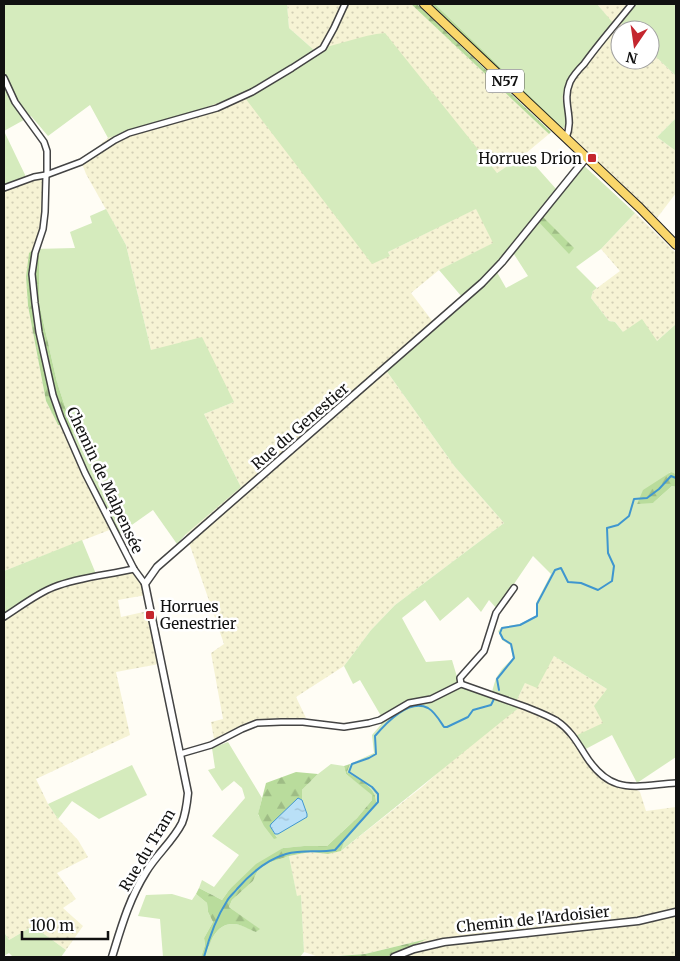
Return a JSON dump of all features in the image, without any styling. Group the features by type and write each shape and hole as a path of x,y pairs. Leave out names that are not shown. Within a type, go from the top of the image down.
{"main road":[{"name":"N57","path":"424,4 676,244"}],"street":[{"path":"4,188 82,162 129,133 217,108 252,92 323,48 345,4"},
{"path":"566,138 570,127 566,98 570,81 632,4"},
{"name":"Chemin de Malpensée","path":"4,78 15,102 44,142 47,157 43,229 32,274 45,362 57,406 75,452 106,516 134,569 145,584"},
{"name":"Rue du Genestier","path":"145,584 157,567 482,283 502,262 586,158"},
{"path":"4,617 57,586 134,569"},
{"path":"145,584 180,754 211,746 257,723 303,722 344,727 369,723 380,720 409,703 430,699 461,684 540,712 558,721 570,732 597,771 613,783 626,786 676,783"},
{"path":"461,684 460,678 484,651 496,613 514,588"},
{"name":"Rue du Tram","path":"112,957 132,898 146,871 178,830 184,816 188,793 180,754"},
{"name":"Chemin de l'Ardoisier","path":"394,957 414,949 444,942 638,921 676,912"}],"shaded area":[{"path":"287,4 411,4 549,134 525,154 497,173 333,46 314,50 289,28"},
{"path":"597,4 629,4 618,20 610,20"},
{"path":"610,28 610,70 660,70 660,61 676,76 676,118 657,137 676,151 676,193 657,218 563,128 567,125 562,98 568,80"},
{"path":"242,93 390,255 388,252 477,208 494,243 439,270 411,293 433,322 383,366 455,467 504,523 395,605 371,630 344,666 296,697 306,718 250,721 214,739 211,722 223,719 211,653 224,644 186,534 241,487 204,414 234,402 151,350 126,245 86,174 81,161 108,138 199,110"},
{"path":"43,179 40,229 26,277 28,306 46,401 58,425 63,426 112,529 4,571 4,190 28,181"},
{"path":"635,213 676,253 676,324 657,341 623,332 615,322 609,321 591,298 593,291 620,271 601,249"},
{"path":"132,572 145,588 146,595 118,600 121,617 148,611 159,664 116,672 130,735 36,779 48,804 58,819 78,840 88,857 57,873 76,899 63,908 83,926 66,950 33,926 9,940 4,932 4,616 51,587 96,574 98,579"},
{"path":"554,656 607,689 604,723 582,751 614,785 634,788 640,792 646,811 676,807 676,957 386,957 423,940 365,954 319,957 304,952 301,896 297,897 289,856 310,852 328,854 341,851 422,787 515,704 525,683 550,662"}],"green space":[{"path":"4,4 287,4 289,28 314,50 385,33 497,173 525,154 557,190 579,161 635,213 601,249 576,267 597,288 593,291 591,298 609,321 615,322 623,332 642,319 657,341 676,324 676,474 670,472 653,503 672,486 676,487 676,757 637,783 612,735 582,751 573,737 603,723 594,706 607,689 554,656 537,688 525,683 515,704 521,706 341,851 344,839 376,802 370,788 347,772 350,764 374,753 372,735 384,721 360,680 353,684 344,666 371,630 395,605 504,523 455,467 383,366 462,297 439,270 493,243 476,209 388,252 390,256 372,264 242,94 199,110 108,138 90,105 48,136 31,116 4,131","holes":["510,248 528,276 506,288 494,267","533,556 551,574 536,603 536,616 520,624 502,627 498,631 502,640 510,645 513,658 496,678 491,695 460,687 452,660 426,662 402,618 425,600 440,621 468,597 481,612 489,600 497,609"]},
{"path":"411,4 417,4 551,132 549,134"},
{"path":"428,4 435,4 563,128 560,129"},
{"path":"435,4 597,4 610,20 610,27 568,80 562,98 568,118 567,125 563,128"},
{"path":"629,4 676,4 676,76 660,61 660,20 617,19"},
{"path":"676,118 676,151 657,137"},
{"path":"4,131 28,181 4,190"},
{"path":"106,209 126,245 151,350 202,337 234,402 204,414 241,487 177,544 153,510 119,534 63,426 72,428 57,382 39,303 39,254 34,249 75,248 70,232 92,223 90,216"},
{"path":"539,213 574,248 569,254 535,218"},
{"path":"34,249 39,254 39,303 57,382 72,428 74,442 63,426 58,425 46,401 28,306 26,277 29,253"},
{"path":"671,472 676,474 676,487 672,486 653,503 637,504 643,490"},
{"path":"82,540 96,574 51,587 4,616 4,571"},
{"path":"228,742 262,798 258,815 277,838 275,834 307,814 302,800 302,790 331,764 344,766 346,774 373,795 372,800 357,818 327,846 283,848 229,890 222,900 199,888 202,880 214,887 239,855 212,836 245,798 242,788 234,781 222,791 208,770 215,768 212,748"},
{"path":"350,764 347,772 370,788 376,797 376,803 345,838 341,851 328,854 310,852 289,856 268,863 258,870 253,881 232,900 229,907 260,929 256,932 235,924 222,927 214,935 205,957 201,957 205,945 204,938 213,922 208,912 207,903 196,894 199,888 222,900 229,890 256,864 283,848 327,846 357,818 372,800 372,795 346,774 344,766"},
{"path":"132,765 147,795 99,819 72,801 58,819 48,804"},
{"path":"296,772 318,774 302,790 302,800 298,798 270,826 277,838 274,839 258,814 266,783"},
{"path":"289,856 297,896 301,895 304,952 300,957 205,957 214,935 222,927 236,924 256,932 259,929 229,907 232,900 253,881 258,870 268,863"},
{"path":"172,894 192,900 196,894 207,903 208,912 213,922 204,938 205,945 201,957 163,957 160,919 138,916 146,895"},
{"path":"33,926 66,950 61,957 13,957 9,953 4,956 4,932 9,940"},
{"path":"427,939 386,957 325,957 365,954"}],"water":[{"path":"298,798 302,800 307,817 275,834 270,826 271,824"}],"waterway":[{"path":"499,690 497,679 514,658 511,644 503,639 500,633 502,628 520,625 537,616 537,604 555,570 561,568 568,582 581,583 598,590 612,581 614,566 608,553 607,528 618,525 629,516 634,499 647,498 671,476 676,478"},
{"path":"204,957 213,928 223,908 230,896 253,873 265,864 286,854 335,850 378,802 378,794 372,787 349,772 352,764 376,754 375,736 398,713 413,706 421,706 431,710 444,727 447,727 468,717 473,710 491,705 494,699"}],"place":[{"name":"Horrues Drion","path":"592,158"},
{"name":"Horrues Genestrier","path":"150,615"}]}
